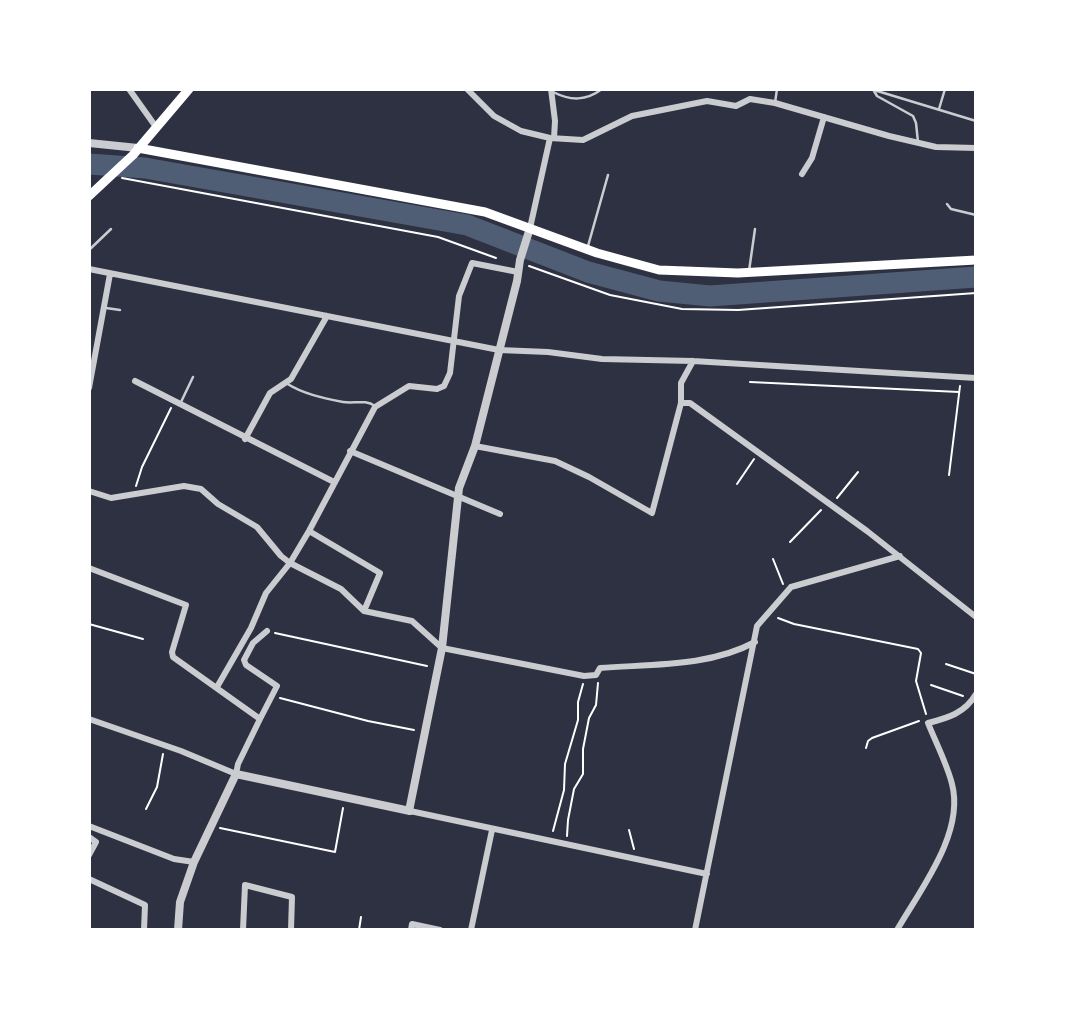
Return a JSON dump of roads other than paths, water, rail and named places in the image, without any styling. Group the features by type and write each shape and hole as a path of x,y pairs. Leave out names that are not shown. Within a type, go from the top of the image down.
{"main road":[{"path":"89,196 135,151 189,89"},
{"path":"135,151 485,212 529,230 659,270 749,273 976,260"}],"street":[{"path":"129,89 156,127"},
{"path":"467,89 494,116 521,131 552,138 583,140 632,116 649,115 707,102 736,106 750,99 775,103 889,136 936,146 976,148"},
{"path":"409,811 442,648 459,488 475,446 552,138 555,121 552,91"},
{"path":"802,174 815,150 824,117"},
{"path":"89,142 135,151"},
{"path":"217,687 251,628 267,593 309,531 375,407 409,386 437,389 444,386 450,373 459,296 472,263 519,265"},
{"path":"89,269 499,350 548,352 602,359 693,361 976,378"},
{"path":"89,388 110,274"},
{"path":"245,439 270,393 291,379 327,316"},
{"path":"475,446 555,461 652,513 681,403 681,383 693,361"},
{"path":"135,381 334,482"},
{"path":"681,403 690,403 830,503 976,617"},
{"path":"350,451 500,514"},
{"path":"89,491 111,498 196,486 218,504 257,527 289,563 341,589 365,611 412,621 442,648 584,677 596,675 600,668 701,660 738,651 755,642"},
{"path":"309,531 380,573 365,611"},
{"path":"695,930 757,626 791,587 900,556"},
{"path":"89,568 187,605 172,652 173,657 260,719"},
{"path":"178,930 180,902 194,862 277,686 246,665 244,660 253,643 267,631"},
{"path":"897,930 950,833 953,786 928,723 958,713 974,697"},
{"path":"89,719 224,767 236,774 707,874"},
{"path":"89,826 174,859 194,862"},
{"path":"471,930 492,830"},
{"path":"89,837 96,842 89,855"},
{"path":"89,879 145,905 144,930"},
{"path":"243,930 245,885 292,897 290,930"},
{"path":"411,930 412,924 440,930"}],"lane":[{"path":"552,91 564,97 586,99 602,89"},
{"path":"775,103 777,89"},
{"path":"939,109 945,89"},
{"path":"874,90 976,121"},
{"path":"874,90 877,96 913,116 918,142"},
{"path":"587,249 608,175"},
{"path":"947,204 951,209 976,215"},
{"path":"89,250 111,229"},
{"path":"749,273 755,229"},
{"path":"105,307 120,310"},
{"path":"177,403 193,377"},
{"path":"286,383 305,393 348,403 372,403 375,407"}],"waterway":[{"path":"89,164 145,168 467,225 588,272 659,291 710,296 976,277"}]}
